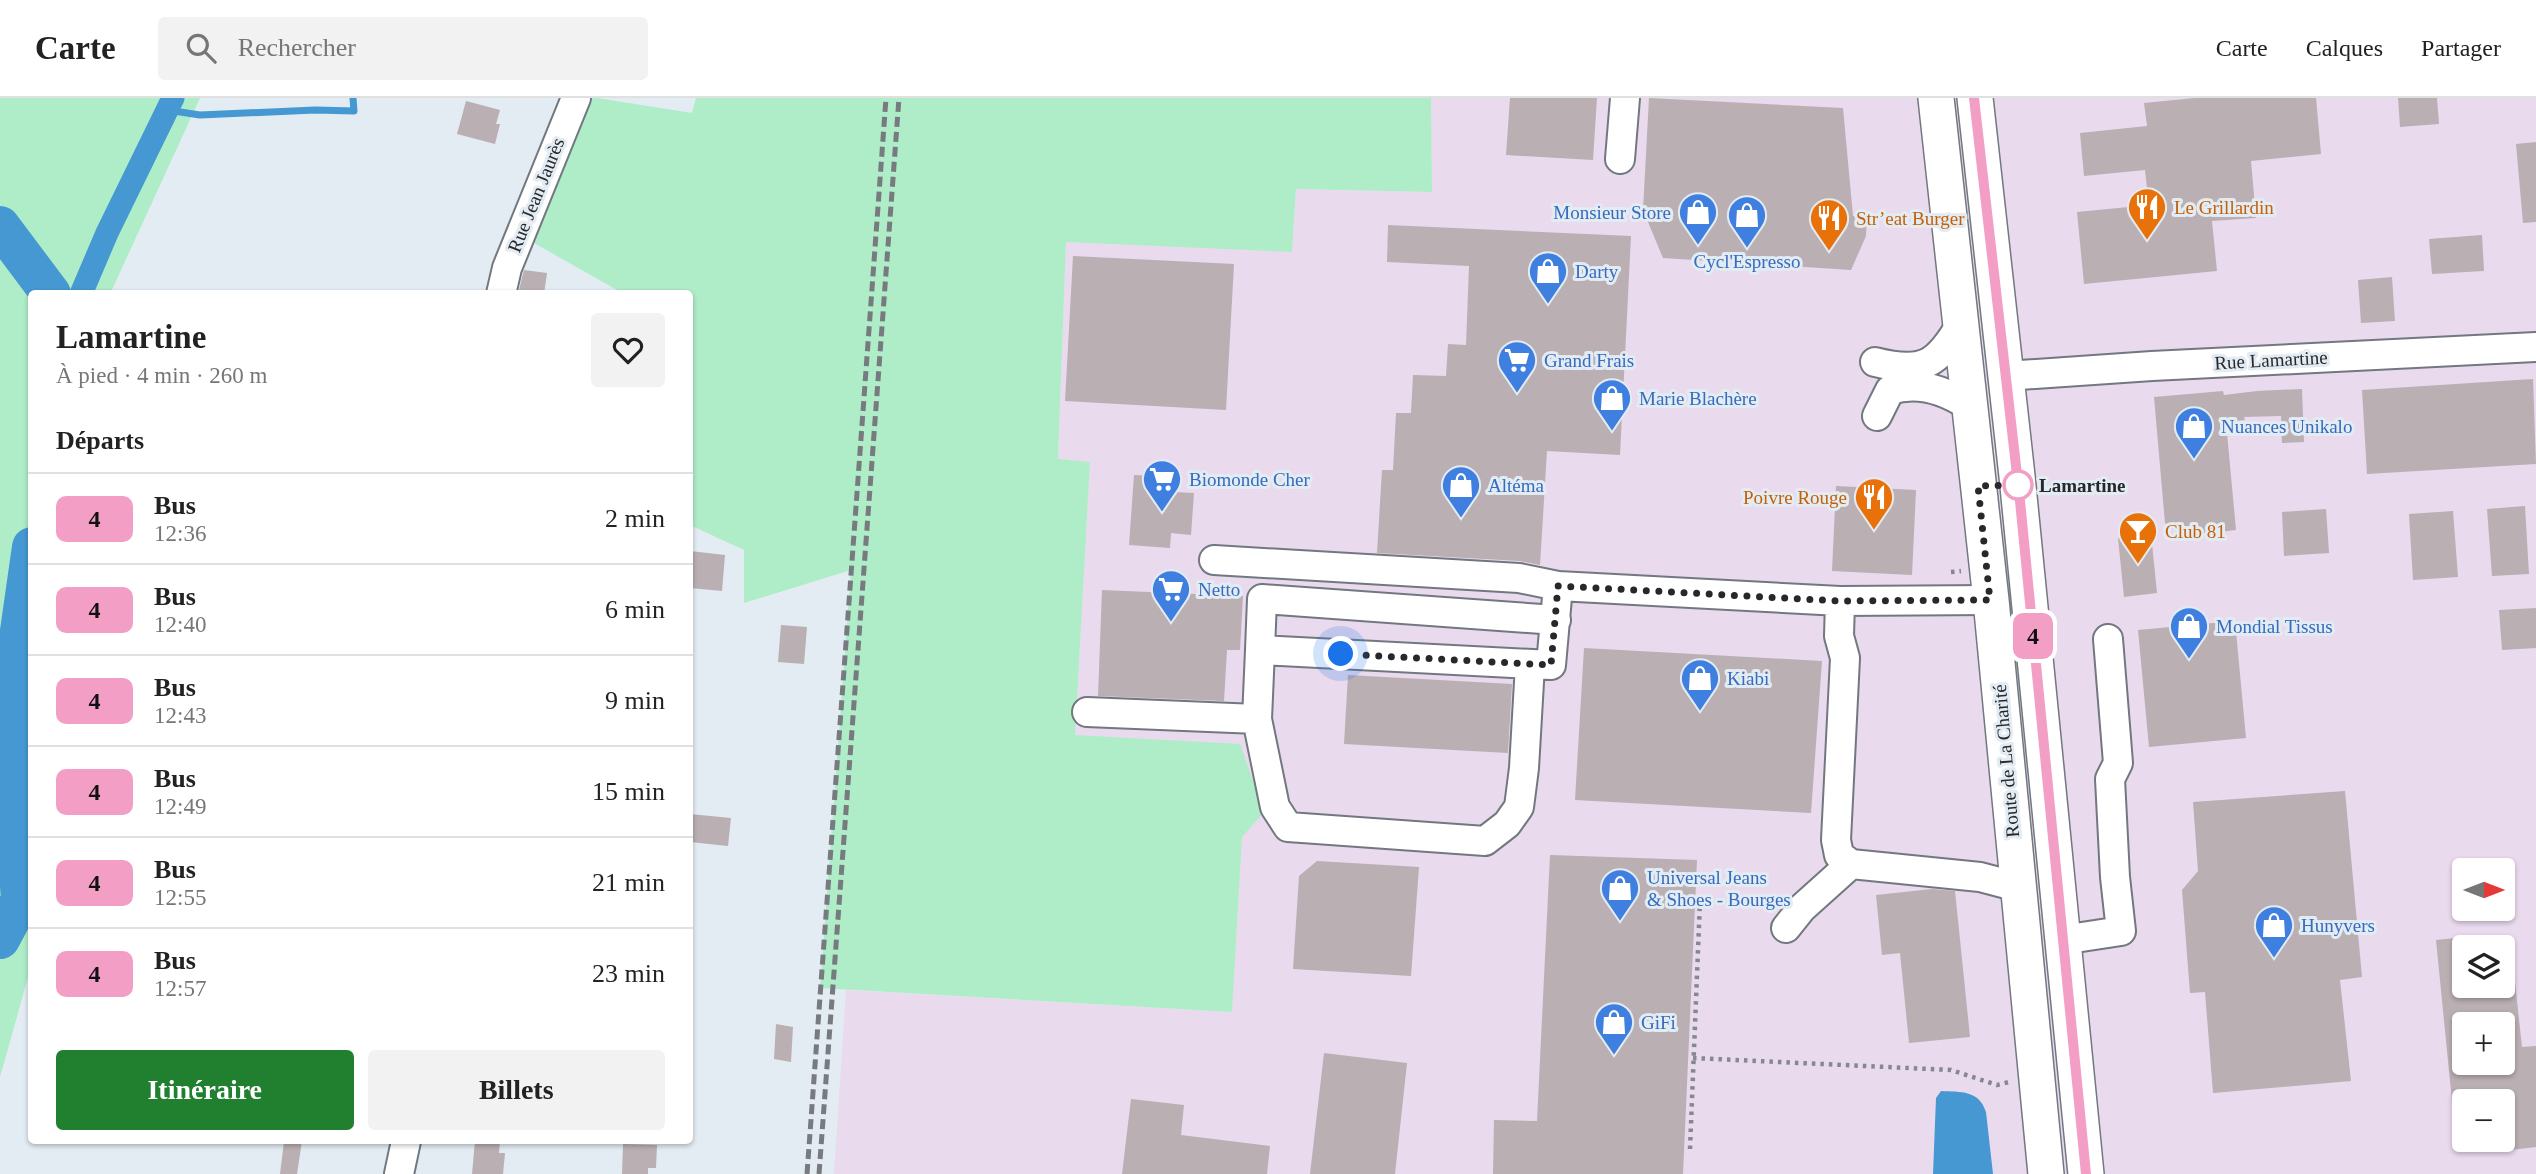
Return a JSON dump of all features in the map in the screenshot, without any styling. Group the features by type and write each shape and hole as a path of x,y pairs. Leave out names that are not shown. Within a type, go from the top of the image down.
{"main road":[{"name":"Route de La Charité","path":"1936,98 1990,600 2046,1174"},
{"name":"Route de La Charité","path":"1975,98 2006,376 2086,1174"}],"street":[{"name":"Rue Jean Jaurès","path":"502,290 506,268 576,98"},
{"path":"1620,159 1625,98"},
{"path":"1875,362 1899,367 1926,364 1947,348 1961,324"},
{"name":"Rue Lamartine","path":"2006,376 2536,347"},
{"path":"1877,416 1891,390 1900,387 1917,386 1944,392 1969,406"},
{"path":"1214,560 1519,578 1558,586 1840,601 1990,600"},
{"path":"1260,650 1551,665 1558,586"},
{"path":"1530,664 1519,807 1507,824 1485,841 1288,827 1275,807 1257,719 1262,599 1556,620"},
{"path":"1840,601 1839,636 1845,658 1836,839 1839,855 1852,864 1980,877 2018,887"},
{"path":"2062,940 2121,931 2110,791 2110,779 2118,763 2108,639"},
{"path":"1087,712 1257,719"},
{"path":"1786,928 1802,908 1852,864"},
{"path":"400,1174 405,1144"}],"path":[{"path":"1690,1149 1700,901"},
{"path":"1693,1058 1951,1070 1997,1085 2007,1084 2013,1079"}],"shaded area":[{"path":"1431,98 2536,98 2536,1174 834,1174 846,990 1232,1012 1242,836 1096,736 1075,735 1090,462 1058,460 1066,242 1292,251 1296,189 1432,192"}],"green space":[{"path":"0,98 200,98 112,290 28,290 28,977 0,1077"},
{"path":"576,98 597,98 692,113 696,98 1431,98 1432,192 1296,189 1292,252 1066,242 1058,459 1090,462 1075,735 1240,744 1264,812 1242,837 1232,1012 820,988 851,570 744,603 744,550 693,526 693,290 617,290 520,235"}],"water":[{"path":"1941,1091 1974,1096 1983,1105 1993,1174 1933,1174 1936,1098"}],"building":[{"path":"1510,98 1597,98 1593,160 1506,155"},
{"path":"1649,98 1843,108 1853,216 1867,217 1866,236 1851,270 1663,258 1643,210"},
{"path":"2195,98 2316,98 2321,154 2251,161 2256,218 2212,221 2217,271 2084,284 2077,212 2149,205 2145,170 2084,176 2080,133 2147,126 2144,103"},
{"path":"2398,98 2437,98 2439,124 2400,127"},
{"path":"466,101 500,110 495,144 457,134"},
{"path":"2536,142 2536,222 2523,223 2516,144"},
{"path":"1388,225 1631,236 1620,455 1547,451 1540,565 1520,561 1377,553 1382,470 1393,470 1396,413 1411,413 1413,375 1446,376 1448,344 1466,345 1469,266 1387,262"},
{"path":"2482,235 2484,271 2432,274 2429,239"},
{"path":"1073,256 1234,264 1226,410 1065,401"},
{"path":"524,270 547,273 545,290 519,290"},
{"path":"2392,277 2395,321 2361,323 2358,280"},
{"path":"2533,379 2536,464 2367,474 2362,390"},
{"name":"Nuances Unikalo","path":"2302,389 2304,442 2282,443 2281,416 2244,417 2245,420 2226,422 2236,530 2181,536 2165,523 2154,397 2223,391 2224,395"},
{"name":"Biomonde Cher","path":"1134,475 1175,477 1173,492 1194,493 1191,535 1171,533 1170,548 1129,545"},
{"name":"Poivre Rouge","path":"1836,486 1916,490 1912,575 1832,571"},
{"path":"2525,506 2529,574 2492,576 2487,509"},
{"path":"2326,509 2329,553 2284,556 2282,512"},
{"path":"2453,511 2458,577 2413,580 2409,514"},
{"name":"Club 81","path":"2151,534 2157,593 2124,597 2118,538"},
{"path":"693,551 725,555 722,591 693,588"},
{"name":"Netto","path":"1102,590 1243,596 1240,650 1227,650 1224,701 1098,696"},
{"path":"2536,608 2536,648 2502,650 2499,610"},
{"name":"Mondial Tissus","path":"2235,621 2246,738 2149,747 2138,630"},
{"path":"781,625 807,627 804,664 778,662"},
{"name":"Kiabi","path":"1584,648 1822,661 1811,813 1575,800"},
{"path":"1348,675 1512,684 1508,753 1344,744"},
{"name":"Hunyvers","path":"2345,791 2362,977 2340,980 2351,1081 2213,1093 2205,992 2190,993 2182,890 2198,871 2193,802"},
{"path":"693,814 731,818 728,846 693,842"},
{"path":"1550,855 1697,860 1683,1174 1493,1174 1494,1120 1537,1121"},
{"path":"1317,861 1419,867 1411,976 1293,969 1299,876"},
{"path":"1932,889 1955,891 1970,1037 1909,1043 1900,953 1882,955 1876,895"},
{"path":"2452,938 2452,998 2515,998 2515,982 2522,1047 2536,1046 2536,1147 2515,1149 2515,1089 2452,1089 2452,1101 2436,940"},
{"path":"776,1024 793,1027 791,1062 774,1059"},
{"path":"1324,1053 1407,1063 1395,1174 1310,1174"},
{"path":"1131,1099 1184,1105 1181,1135 1270,1146 1267,1174 1122,1174"},
{"path":"284,1144 302,1144 297,1174 280,1174"},
{"path":"475,1144 500,1144 499,1153 505,1153 503,1174 472,1174"},
{"path":"623,1144 657,1145 656,1168 648,1168 648,1174 622,1174"}],"waterway":[{"path":"83,290 107,233 173,98"},
{"path":"167,110 200,115 354,111 353,98"},
{"path":"0,226 48,290"},
{"path":"0,939 21,900 8,715 28,575"}],"railway":[{"path":"807,1174 886,98"},
{"path":"819,1174 899,98"}],"bus line":[{"name":"4","path":"1974,98 2020,501 2086,1174"}],"place":[{"name":"Le Grillardin","path":"2147,241"},
{"name":"Monsieur Store","path":"1698,246"},
{"name":"Cycl'Espresso","path":"1747,249"},
{"name":"Str’eat Burger","path":"1829,252"},
{"name":"Darty","path":"1548,305"},
{"name":"Grand Frais","path":"1517,394"},
{"name":"Marie Blachère","path":"1612,432"},
{"name":"Nuances Unikalo","path":"2194,460"},
{"name":"Lamartine","path":"2018,485"},
{"name":"Biomonde Cher","path":"1162,513"},
{"name":"Altéma","path":"1461,519"},
{"name":"Poivre Rouge","path":"1874,531"},
{"name":"Club 81","path":"2138,565"},
{"name":"Netto","path":"1171,623"},
{"name":"Mondial Tissus","path":"2189,660"},
{"name":"Kiabi","path":"1700,712"},
{"name":"Universal Jeans & Shoes - Bourges","path":"1620,922"},
{"name":"Hunyvers","path":"2274,959"},
{"name":"GiFi","path":"1614,1056"}],"route":[{"path":"1341,654 1551,665 1558,586 1840,601 1990,600 1978,486 2018,485"}]}
